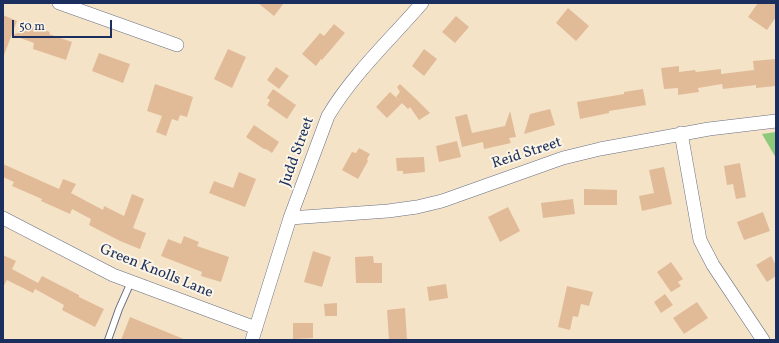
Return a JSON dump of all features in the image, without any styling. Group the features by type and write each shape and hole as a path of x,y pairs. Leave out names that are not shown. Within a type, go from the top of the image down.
{"street":[{"path":"59,3 177,46"},
{"name":"Judd Street","path":"254,334 290,218 324,128 336,104 367,64 422,3"},
{"name":"Reid Street","path":"290,218 388,211 418,207 442,201 563,158 600,149 681,133 776,122"},
{"path":"681,133 700,240 713,265 763,340"},
{"name":"Green Knolls Lane","path":"3,218 113,275 254,334"}],"lane":[{"path":"108,340 119,309 131,282"}],"green space":[{"path":"776,132 776,158 762,134"}],"building":[{"path":"258,3 284,3 274,16"},
{"path":"758,3 776,3 776,17 767,30 748,17"},
{"path":"568,8 589,26 576,41 556,23"},
{"path":"3,15 17,21 4,55 3,55"},
{"path":"456,16 469,27 455,43 442,32"},
{"path":"334,24 345,33 316,66 302,54 320,33 324,36"},
{"path":"35,27 50,32 49,34 72,42 66,60 33,49 34,43 12,35"},
{"path":"228,49 246,57 232,88 214,79"},
{"path":"424,49 437,59 424,76 412,66"},
{"path":"99,53 130,64 123,83 92,71"},
{"path":"776,59 776,86 756,88 756,85 723,89 722,84 698,88 699,92 678,95 678,88 664,89 661,68 679,66 679,72 695,70 696,72 721,69 721,74 754,70 753,61"},
{"path":"276,67 289,76 279,89 267,80"},
{"path":"155,84 193,97 187,117 180,115 178,121 172,119 166,136 156,132 162,116 147,111"},
{"path":"400,84 430,113 419,120 410,107 408,109 396,97 400,92 397,87"},
{"path":"273,89 296,105 287,119 267,105 270,100 267,98"},
{"path":"643,89 646,105 609,111 609,113 580,119 577,102 624,94 624,92"},
{"path":"390,92 402,103 387,118 376,107"},
{"path":"550,109 555,125 524,134 530,114"},
{"path":"510,111 516,137 509,138 511,143 484,149 483,142 462,147 455,117 467,114 472,133 505,126"},
{"path":"254,125 279,142 272,153 246,137"},
{"path":"457,141 461,157 439,162 436,146"},
{"path":"359,148 370,154 367,159 368,161 358,179 342,170 352,152 356,153"},
{"path":"424,157 425,172 403,174 403,171 397,171 396,158"},
{"path":"740,163 746,197 736,199 733,184 727,185 724,166"},
{"path":"3,164 59,189 63,179 76,184 71,193 103,210 104,206 124,216 132,194 144,199 133,228 146,233 140,249 120,241 89,225 91,219 72,209 70,214 41,201 42,199 12,186 14,182 3,177"},
{"path":"664,167 672,204 642,211 639,196 654,193 649,170"},
{"path":"239,172 256,179 245,207 209,193 214,181 233,188"},
{"path":"584,189 617,190 617,205 584,205"},
{"path":"573,199 575,214 543,218 541,203"},
{"path":"508,207 520,231 500,242 488,217"},
{"path":"763,212 770,231 744,240 737,222"},
{"path":"184,236 199,242 197,246 229,257 221,282 201,276 202,272 161,256 168,239 181,244"},
{"path":"313,251 331,257 322,287 304,282"},
{"path":"3,255 16,261 12,269 38,283 42,276 104,309 95,327 62,310 64,305 35,289 33,293 7,280 3,287"},
{"path":"373,256 374,263 382,263 382,283 356,283 355,257"},
{"path":"771,256 776,265 776,276 767,282 756,265"},
{"path":"671,262 683,279 678,282 681,286 671,292 657,272"},
{"path":"446,284 448,298 429,301 427,287"},
{"path":"567,286 593,292 589,306 581,304 578,317 573,316 570,330 558,327"},
{"path":"665,294 673,305 661,313 654,302"},
{"path":"697,302 708,318 684,334 673,318"},
{"path":"337,303 337,316 325,316 324,304"},
{"path":"405,308 407,340 389,340 387,310"},
{"path":"130,317 186,340 121,340"},
{"path":"293,323 313,323 313,338 293,339"}]}
